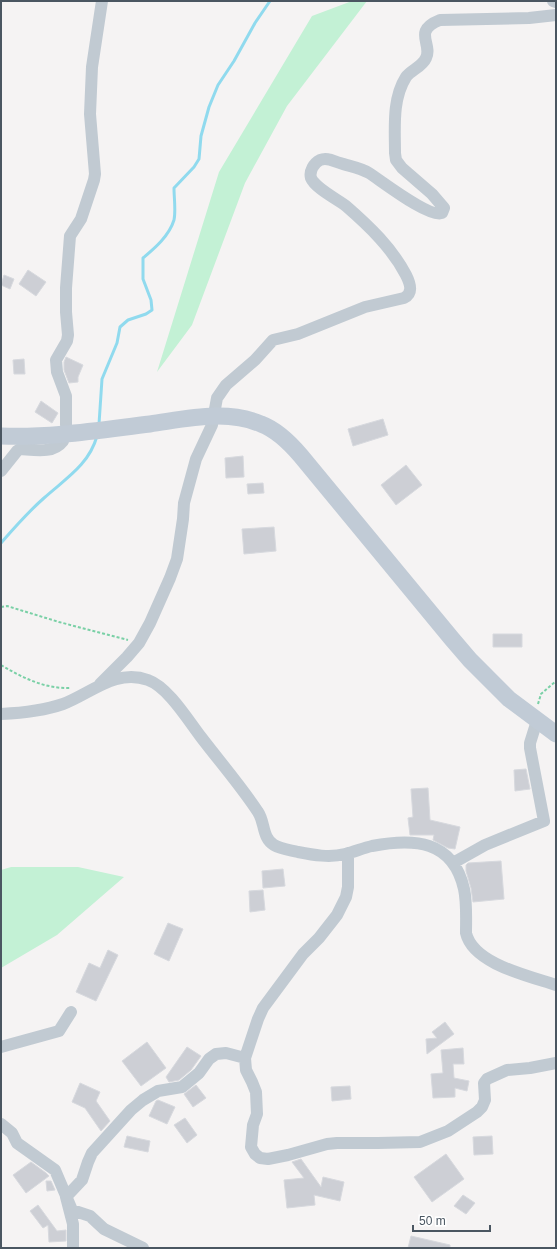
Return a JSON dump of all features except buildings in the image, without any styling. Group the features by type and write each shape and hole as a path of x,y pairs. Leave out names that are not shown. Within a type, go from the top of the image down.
{"street":[{"path":"1,471 16,451 20,449 47,450 58,447 64,434 67,406 66,396 57,372 56,360 67,341 68,335 66,288 70,236 81,219 95,174 90,106 92,67 102,1"},
{"path":"100,684 127,657 138,643 160,600 177,559 186,493 208,417 226,385 255,360 273,340 298,334 365,306 404,298 408,296 410,292 409,281 388,248 361,219 345,205 315,184 311,178 310,172 319,161 326,159 367,172 432,213 442,213 444,208 441,204 399,165 396,160 395,153 396,107 401,89 407,77 420,66 426,58 427,53 424,37 427,30 432,23 440,20 529,18 556,15"},
{"path":"1,436 28,437 64,434 208,417 240,418 257,422 268,427 286,440 301,456 470,660 510,699 556,734"},
{"path":"1,714 25,713 49,708 70,701 100,684 113,680 134,678 148,680 160,687 172,699 233,778 259,813 266,837 274,845 291,850 321,855 337,855 370,846 411,842 432,846 440,851 458,870 464,889 466,933 473,948 483,956 498,964 556,985"},
{"path":"453,863 485,845 544,821 530,748 535,726"},
{"path":"348,853 348,887 346,897 337,915 319,938 303,954 263,1008 258,1018 245,1058 246,1070 256,1092 257,1114 253,1126 252,1147 256,1154 260,1158 268,1159 327,1144 420,1142 448,1131 477,1112 482,1107 485,1100 484,1083 487,1079 507,1070 530,1068 556,1063"},
{"path":"1,1047 59,1031 71,1012"},
{"path":"66,1197 82,1180 92,1153 130,1110 158,1091 182,1087 199,1073 209,1059 216,1054 226,1052 245,1058"},
{"path":"1,1124 12,1134 17,1143 55,1170 72,1210 90,1216 104,1229 143,1248"},
{"path":"66,1197 73,1224 73,1248"}],"path":[{"path":"1,607 6,606 138,643"},
{"path":"1,666 34,682 44,685 60,688 76,688"},
{"path":"537,707 541,694 556,681"}],"green space":[{"path":"352,1 367,1 287,106 245,183 192,325 157,372 219,172 312,16"},
{"path":"11,867 78,867 124,877 57,935 1,968 1,870"}],"waterway":[{"path":"99,424 102,379 117,343 120,327 128,320 146,314 152,310 151,300 143,279 143,258 161,241 172,226 175,213 174,188 194,167 199,159 201,136 209,107 218,85 270,1"},
{"path":"1,543 32,509 75,471 88,455 97,436"}]}
